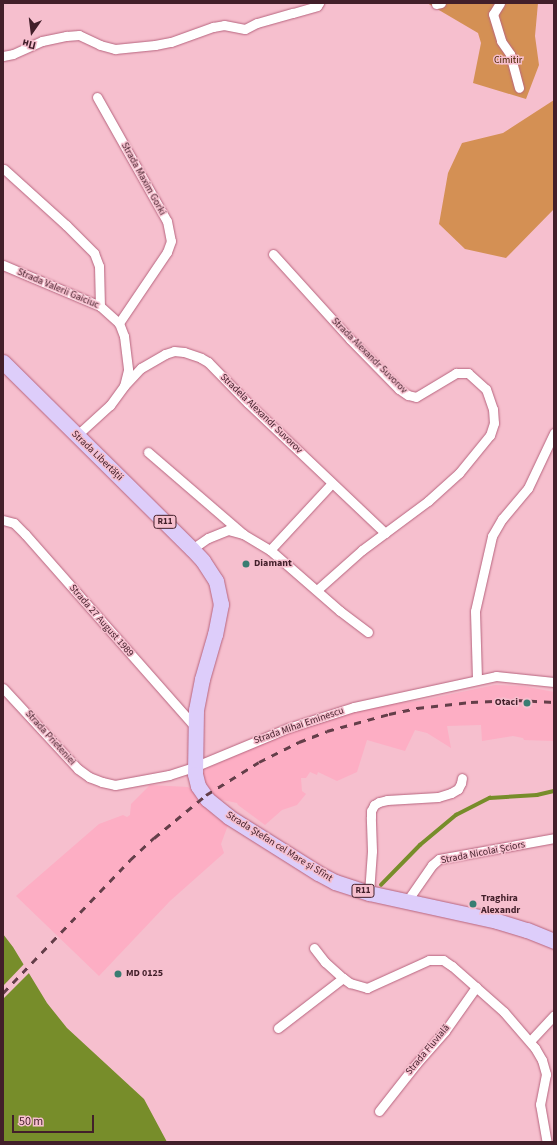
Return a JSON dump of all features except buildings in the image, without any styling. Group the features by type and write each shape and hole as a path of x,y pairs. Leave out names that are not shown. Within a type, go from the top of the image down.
{"main road":[{"name":"Strada Libertății","path":"3,362 76,436 192,549 212,574 219,591 221,604 215,634 198,693 196,728"},
{"name":"R11","path":"194,767 196,728"},
{"name":"Strada Ştefan cel Mare şi Sfînt","path":"194,767 198,786 207,799 229,817 334,882 369,893 497,921 527,930 554,941"}],"street":[{"path":"3,56 13,54 42,42 66,36 79,35 100,45 115,49 155,45 171,42 213,27 224,26 245,29 257,23 317,6 319,3"},
{"path":"500,3 493,14 501,41 510,54 519,88"},
{"name":"Strada Maxim Gorki","path":"97,97 167,221 171,241 167,252 119,323"},
{"path":"4,169 66,225 94,253 99,266 100,306"},
{"name":"Strada Alexandr Suvorov","path":"273,254 350,339 399,389 408,395 416,397 424,394 456,373 468,373 486,390 493,409 494,423 490,435 459,473 428,501 362,550 317,590"},
{"name":"Strada Valerii Gaiciuc","path":"3,266 100,306 119,323"},
{"path":"76,436 110,405 124,386 128,370 124,336 119,323"},
{"name":"Stradela Alexandr Suvorov","path":"124,386 141,368 164,354 174,351 194,355 208,362 248,404 385,533"},
{"path":"477,679 475,611 492,536 502,519 528,488 554,433"},
{"path":"148,452 243,534 270,550 368,632"},
{"path":"270,550 332,483"},
{"name":"Strada 27 August 1989","path":"3,520 14,523 25,534 196,728"},
{"path":"192,549 208,538 228,530 243,534"},
{"name":"Strada Mihai Eminescu","path":"194,767 315,718 354,707 496,676 554,682"},
{"name":"Strada Prieteniei","path":"3,688 38,724 57,748 89,777 102,782 116,784 162,776 194,767"},
{"path":"369,893 372,851 371,817 374,805 387,800 419,800 450,793 458,789 462,778"},
{"name":"Strada Nicolai Șciors","path":"407,901 432,864 439,859 554,838"},
{"path":"314,948 325,962 343,978 350,983 367,988 429,960 443,960 452,966 504,1012 531,1040 542,1060 546,1074 540,1104 548,1142"},
{"path":"278,1028 343,978"},
{"name":"Strada Fluvială","path":"379,1111 416,1064 445,1031 476,987"},
{"path":"531,1040 554,1015"}],"shaded area":[{"path":"495,685 523,686 554,692 554,741 524,740 523,738 513,736 482,741 481,725 447,726 451,748 427,733 415,730 405,751 367,740 357,772 337,781 318,772 317,775 310,772 306,778 301,778 302,791 306,794 297,805 282,810 265,825 237,803 218,799 213,795 205,782 203,773 205,769 309,724 367,707 418,701"},
{"path":"150,785 188,787 200,796 215,817 228,825 221,844 224,853 170,901 99,976 16,896 99,824 123,815 127,817 130,815 131,804"},
{"path":"3,934 13,947 47,1003 67,1028 144,1099 167,1142 3,1142"}],"green space":[{"name":"Cimitir","path":"427,3 538,3 535,36 539,65 526,99 473,83 481,43 478,33"},
{"path":"554,100 554,209 506,258 465,249 439,224 448,173 462,143 503,133"}],"pier":[{"path":"25,963 30,972 3,999 3,986"}],"waterway":[{"path":"381,885 420,845 456,815 490,798 537,795 554,791"}],"railway":[{"path":"3,993 130,860 154,838 206,795 259,762 299,742 327,731 417,708 471,702 516,700 554,702"}],"place":[{"name":"Diamant","path":"246,564"},
{"name":"Otaci","path":"527,703"},
{"name":"Traghira Alexandr","path":"473,904"},
{"name":"MD 0125","path":"118,974"}]}
